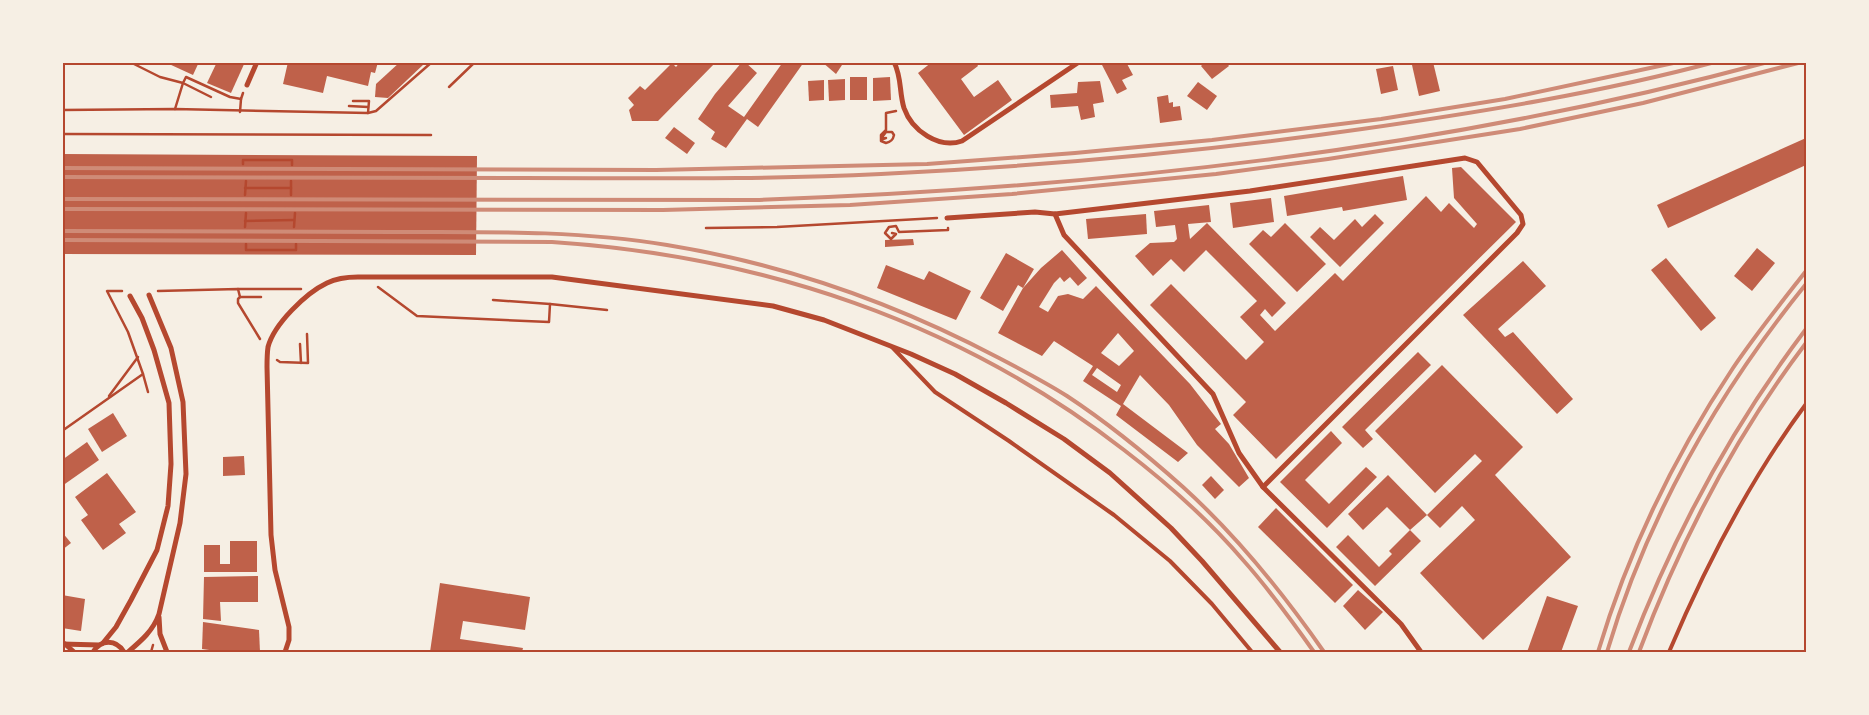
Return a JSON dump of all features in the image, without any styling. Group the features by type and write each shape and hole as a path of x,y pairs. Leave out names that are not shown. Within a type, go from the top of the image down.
{"street":[{"path":"247,85 257,62"},
{"path":"894,62 900,74 904,109 912,121 932,140 954,144 1079,62"},
{"path":"947,218 1035,212 1054,214 1250,191 1466,158 1477,162 1521,215 1523,224 1517,233 1263,487"},
{"path":"1054,214 1064,235 1213,394 1239,453 1263,487 1401,624 1421,652"},
{"path":"286,652 289,640 289,627 275,570 271,535 268,347 274,333 289,314 317,289 342,278 358,276 541,277 786,309 836,324 890,346 940,367 988,392 1046,427 1095,461 1171,528 1280,652"},
{"path":"128,652 150,632 159,614 180,523 186,474 183,402 171,348 148,295"},
{"path":"93,652 116,627 131,600 156,550 168,506 172,464 169,403 154,350 142,318 130,296"},
{"path":"159,614 160,634 167,652"},
{"path":"64,644 115,643 124,652"},
{"path":"64,644 74,652"}],"lane":[{"path":"890,346 935,392 1009,441 1114,515 1170,561 1212,604 1252,652"},
{"path":"1669,652 1689,605 1739,509 1791,424 1806,404"}],"path":[{"path":"130,62 160,77 183,84 212,97"},
{"path":"62,110 368,113 376,111 432,62"},
{"path":"449,87 475,62"},
{"path":"175,110 186,77 230,97 241,99"},
{"path":"240,112 241,99 247,85"},
{"path":"353,101 369,101 368,113"},
{"path":"350,106 368,107"},
{"path":"886,138 884,139 883,136 886,132 892,132 894,135 889,143 886,144 881,141 881,134 886,130 886,113 904,109"},
{"path":"62,134 432,135"},
{"path":"243,164 243,160 292,160 292,165"},
{"path":"245,195 246,181"},
{"path":"291,181 291,195"},
{"path":"245,188 291,188"},
{"path":"245,227 246,213"},
{"path":"294,227 295,213"},
{"path":"706,228 947,218 948,230 899,232 896,226 892,226 885,233 891,239 896,234 892,233"},
{"path":"246,220 294,220"},
{"path":"246,244 246,250 296,250 296,244"},
{"path":"238,290 302,288"},
{"path":"384,290 417,316 549,322 550,304"},
{"path":"262,297 240,297 238,303 268,354 280,362 308,363 307,334"},
{"path":"493,300 607,310"},
{"path":"300,344 301,363"},
{"path":"106,400 138,357"},
{"path":"143,374 148,392"},
{"path":"151,652 153,643"}],"building":[{"path":"170,62 199,62 193,75 169,64"},
{"path":"217,62 245,62 231,93 207,83"},
{"path":"288,62 378,62 375,73 371,72 368,86 327,76 323,93 283,84"},
{"path":"400,62 422,62 424,64 388,98 375,97 376,84"},
{"path":"680,62 716,62 658,121 632,121 629,110 634,105 628,98 640,86 645,90 672,63 676,67"},
{"path":"742,62 745,62 757,73 728,106 744,117 783,62 804,62 758,127 747,119 726,148 711,139 715,132 698,119 715,94"},
{"path":"822,62 844,62 836,74"},
{"path":"932,62 976,62 978,66 961,79 974,97 998,80 1012,100 964,135 918,73"},
{"path":"1126,62 1133,75 1122,80 1127,89 1117,94 1101,63"},
{"path":"1205,62 1226,62 1229,66 1212,79 1201,66"},
{"path":"1433,62 1440,91 1419,96 1412,65"},
{"path":"1393,66 1398,90 1381,94 1376,69"},
{"path":"850,77 867,77 867,100 850,100"},
{"path":"890,77 891,100 873,101 873,78"},
{"path":"845,79 845,100 829,101 828,80"},
{"path":"824,80 824,100 809,101 808,81"},
{"path":"1100,81 1104,102 1093,104 1095,117 1081,120 1078,106 1051,108 1050,95 1077,93 1078,82"},
{"path":"1198,82 1217,96 1207,110 1187,96"},
{"path":"1168,95 1169,103 1173,102 1173,107 1180,106 1182,120 1160,123 1157,97"},
{"path":"674,127 695,143 687,154 665,138"},
{"path":"1806,138 1806,165 1668,228 1657,205"},
{"path":"62,154 477,156 476,255 62,254"},
{"path":"1461,167 1516,222 1276,459 1233,415 1246,402 1150,305 1171,284 1246,360 1264,342 1240,317 1257,301 1206,250 1184,272 1171,259 1153,276 1135,256 1150,243 1174,242 1177,239 1175,225 1156,227 1154,211 1209,205 1211,222 1188,224 1190,239 1207,223 1286,303 1272,317 1265,309 1260,315 1275,331 1335,273 1343,281 1426,196 1441,212 1449,203 1474,228 1477,224 1454,198 1452,168"},
{"path":"1403,176 1407,200 1343,211 1342,207 1287,216 1284,196"},
{"path":"1271,198 1274,222 1233,228 1230,203"},
{"path":"1146,214 1147,234 1088,239 1086,219"},
{"path":"1375,214 1384,223 1340,267 1310,237 1320,227 1334,240 1355,219 1362,227"},
{"path":"1285,223 1326,264 1297,292 1249,244 1263,230 1271,237"},
{"path":"913,239 914,245 885,247 885,240"},
{"path":"1757,248 1775,263 1752,291 1734,276"},
{"path":"1062,250 1087,278 1078,286 1070,277 1064,282 1060,277 1039,307 1048,312 1058,296 1068,294 1083,299 1096,286 1190,384 1221,424 1215,429 1229,444 1249,478 1239,487 1197,445 1169,405 1140,375 1123,404 1188,453 1178,462 1116,415 1121,406 1083,381 1093,366 1054,341 1042,356 998,333 1023,288 1041,268","holes":["1118,333 1134,351 1119,366 1101,353","1097,368 1121,385 1117,392 1092,375"]},
{"path":"1006,253 1034,269 1023,288 1018,285 1003,311 980,298"},
{"path":"1666,258 1716,318 1701,331 1651,270"},
{"path":"1523,261 1546,286 1498,329 1505,337 1513,332 1573,399 1557,414 1463,315"},
{"path":"886,265 924,280 929,271 971,291 956,320 877,288"},
{"path":"1418,352 1431,365 1365,430 1373,439 1363,448 1342,427"},
{"path":"1442,365 1523,447 1495,475 1571,557 1483,640 1420,573 1475,520 1462,506 1440,528 1427,515 1482,461 1475,454 1435,493 1375,431"},
{"path":"113,413 127,436 102,452 88,429"},
{"path":"1331,431 1342,443 1305,480 1329,504 1366,467 1377,477 1327,528 1280,482"},
{"path":"87,442 99,460 62,486 62,460"},
{"path":"244,456 245,475 223,476 223,457"},
{"path":"107,473 136,512 119,524 126,533 103,550 81,520 88,515 75,497"},
{"path":"1388,475 1427,515 1410,530 1387,507 1363,530 1348,514"},
{"path":"1211,476 1224,490 1215,499 1202,485"},
{"path":"1276,508 1353,585 1335,603 1258,527"},
{"path":"1410,530 1421,541 1375,586 1336,547 1348,535 1379,567 1392,554 1389,551"},
{"path":"62,532 71,543 62,550"},
{"path":"230,541 257,541 257,572 204,572 204,545 220,545 220,564 230,564"},
{"path":"258,576 258,602 220,602 221,621 203,619 204,577"},
{"path":"440,583 530,597 525,630 463,621 460,639 523,648 522,652 430,652"},
{"path":"1358,590 1383,612 1365,630 1343,606"},
{"path":"62,595 85,599 81,631 62,628"},
{"path":"1547,596 1578,606 1561,652 1527,652"},
{"path":"203,622 259,630 260,652 224,652 202,649"}],"railway":[{"path":"62,168 656,170 927,164 1212,140 1381,119 1505,99 1678,62"},
{"path":"62,177 746,178 836,176 1002,167 1242,145 1407,123 1584,92 1715,62"},
{"path":"62,199 755,200 1010,186 1138,175 1392,142 1644,93 1768,62"},
{"path":"62,209 663,210 850,205 1012,194 1216,174 1328,159 1520,129 1643,103 1802,62"},
{"path":"62,231 496,232 565,234 633,240 711,253 754,263 838,288 879,303 960,338 1059,391 1112,428 1183,487 1241,545 1276,587 1324,652"},
{"path":"62,240 552,242 630,250 706,262 781,280 854,303 925,331 994,365 1060,405 1124,450 1156,475 1216,530 1253,571 1314,652"},
{"path":"1598,652 1610,615 1639,541 1655,505 1692,435 1733,368 1806,271"},
{"path":"1607,652 1623,602 1643,553 1664,505 1688,458 1743,368 1806,284"},
{"path":"1629,652 1665,567 1706,484 1753,405 1806,329"},
{"path":"1639,652 1672,571 1711,492 1755,416 1806,343"}]}
